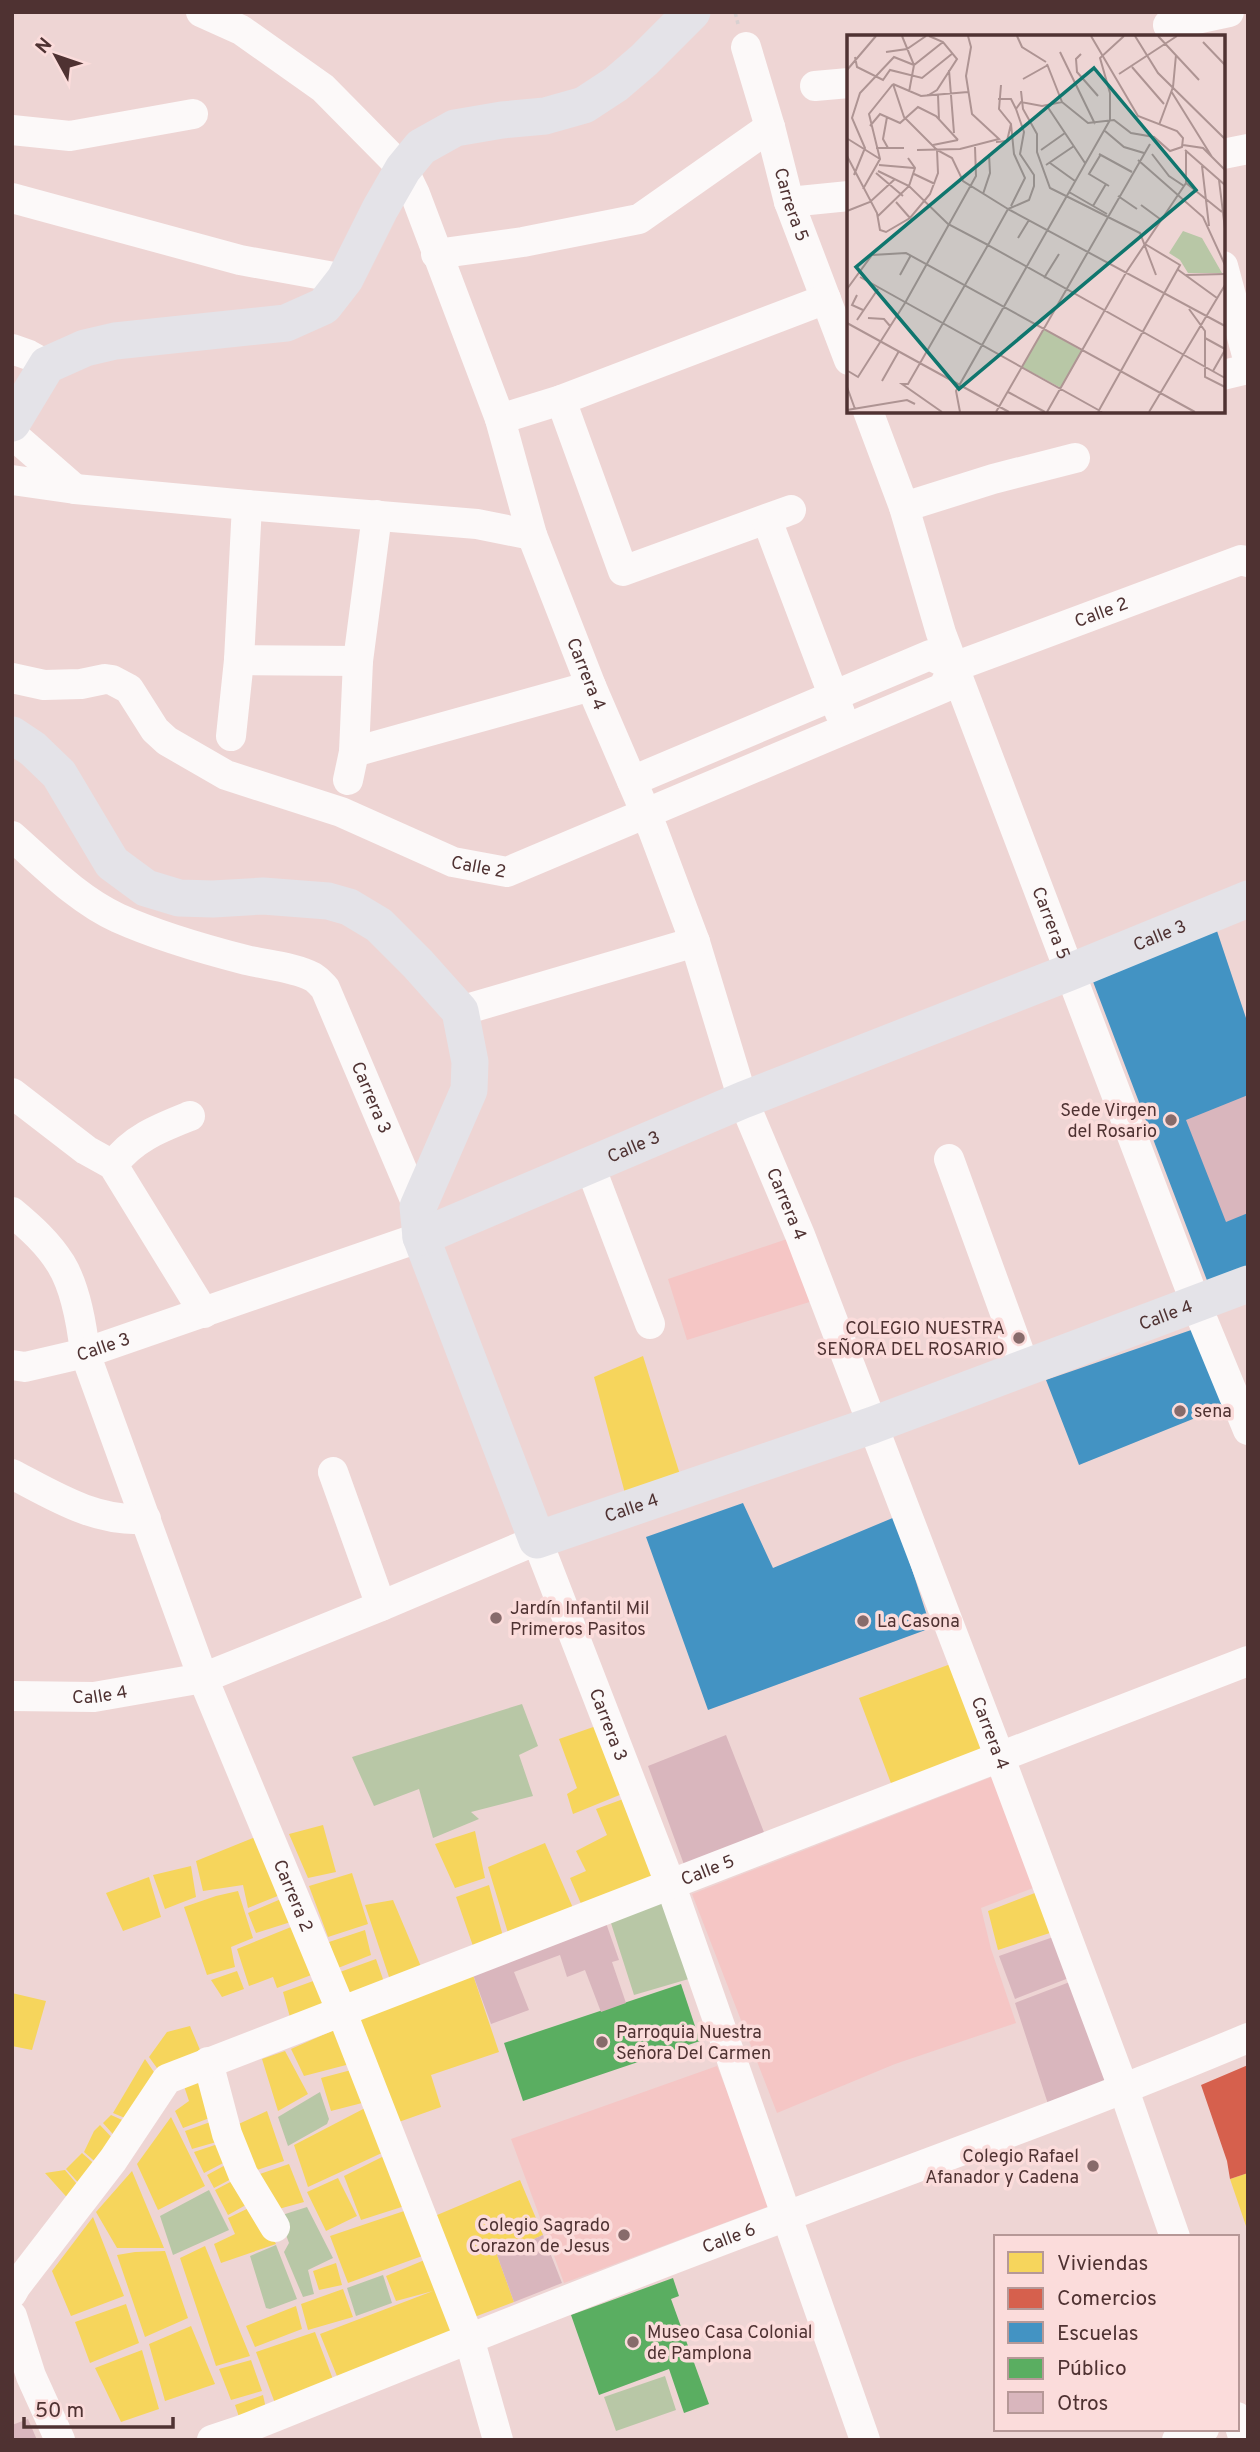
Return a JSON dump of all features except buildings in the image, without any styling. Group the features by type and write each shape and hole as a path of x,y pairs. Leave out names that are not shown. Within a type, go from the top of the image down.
{"main road":[{"path":"12,423 47,365 85,348 115,341 286,323 324,306 345,279 380,209 403,169 421,146 455,128 545,116 584,105 644,60 692,12"},
{"path":"12,736 33,749 59,774 112,863 146,888 179,898 214,899 263,895 328,901 349,907 379,925 460,1011 470,1062 469,1090 419,1222"},
{"name":"Calle 3","path":"419,1222 590,1166 743,1100 1248,899"},
{"name":"Carrera 3","path":"419,1222 537,1540"},
{"name":"Calle 4","path":"537,1540 873,1425 1248,1284"}],"street":[{"path":"201,12 242,30 323,88 403,169"},
{"path":"1167,25 1229,12"},
{"name":"Carrera 5","path":"746,47 789,202 847,355"},
{"path":"815,86 847,83"},
{"path":"12,130 70,136 193,114"},
{"path":"436,254 523,242 639,219 770,127"},
{"path":"1225,155 1248,149"},
{"name":"Carrera 4","path":"403,169 500,419 532,535 591,685 646,814 695,942 743,1100 800,1235 1000,1758 1124,2090 1174,2235"},
{"path":"789,202 847,196"},
{"path":"12,198 240,260 345,279"},
{"path":"1225,273 1248,359"},
{"path":"500,419 561,400 826,299"},
{"path":"12,349 47,365"},
{"path":"1225,375 1248,369"},
{"path":"561,400 623,571 779,515 832,696 846,729"},
{"name":"Carrera 5","path":"869,413 904,507 941,633 1196,1304 1248,1430"},
{"path":"12,434 75,489"},
{"path":"904,507 1075,457"},
{"path":"12,480 75,489 477,524 532,535"},
{"path":"231,736 239,660 247,505"},
{"path":"377,515 358,660 351,766 591,685"},
{"name":"Calle 2","path":"12,678 44,685 112,680 129,689 155,730 167,741 226,775 341,812 453,862 507,872 943,688 954,667 1241,560 1248,562"},
{"path":"632,781 930,655 954,667"},
{"path":"239,660 358,660"},
{"name":"Carrera 3","path":"12,836 78,895 117,918 233,956 313,977 325,988 419,1222"},
{"path":"460,1011 695,942"},
{"path":"12,1093 86,1150 113,1165 204,1312"},
{"path":"113,1165 131,1144 153,1131 190,1116"},
{"path":"949,1159 1025,1368"},
{"path":"590,1166 650,1324"},
{"name":"Carrera 2","path":"12,1212 39,1236 62,1265 82,1322 85,1353 203,1678 341,2010 469,2338 498,2440"},
{"name":"Calle 3","path":"12,1365 25,1367 85,1353 204,1312 419,1222"},
{"path":"333,1472 382,1606"},
{"path":"12,1474 80,1510 124,1520 146,1519"},
{"name":"Carrera 3","path":"537,1540 671,1886 865,2440"},
{"name":"Calle 4","path":"12,1696 94,1697 203,1678 537,1540"},
{"name":"Calle 5","path":"12,2293 113,2160 167,2079 1248,1661"},
{"name":"Calle 6","path":"212,2440 244,2435 469,2338 1124,2090 1248,2038"},
{"path":"208,2063 227,2134 243,2174 275,2228"},
{"path":"12,2316 31,2376 60,2440"},
{"path":"1177,2440 1199,2431"}],"shaded area":[{"path":"793,1237 816,1300 687,1340 668,1279"},
{"path":"994,1776 1041,1885 981,1908 991,1949 1016,2023 895,2064 777,2113 692,1894"},
{"path":"717,2066 772,2205 564,2283 511,2139"}],"green space":[{"path":"522,1704 538,1746 519,1755 533,1796 471,1812 479,1819 433,1838 419,1789 374,1806 352,1757"},
{"path":"664,1898 692,1978 634,1995 610,1920"},
{"path":"320,2092 329,2119 327,2124 288,2146 278,2117"},
{"path":"209,2190 229,2230 173,2255 160,2216"},
{"path":"307,2207 333,2258 308,2270 314,2294 303,2297 284,2252 289,2243 279,2216"},
{"path":"276,2245 297,2299 270,2309 266,2308 250,2256"},
{"path":"383,2275 392,2303 356,2316 347,2288"},
{"path":"665,2376 676,2410 616,2431 604,2397"}],"place":[{"name":"Sede Virgen del Rosario","path":"1171,1120"},
{"name":"COLEGIO NUESTRA SEÑORA DEL ROSARIO","path":"1019,1338"},
{"name":"sena","path":"1180,1411"},
{"name":"Jardín Infantil Mil Primeros Pasitos","path":"496,1618"},
{"name":"La Casona","path":"863,1621"},
{"name":"Parroquia Nuestra Señora Del Carmen","path":"602,2042"},
{"name":"Colegio Rafael Afanador y Cadena","path":"1093,2166"},
{"name":"Colegio Sagrado Corazon de Jesus","path":"624,2235"},
{"name":"Museo Casa Colonial de Pamplona","path":"633,2342"}]}
